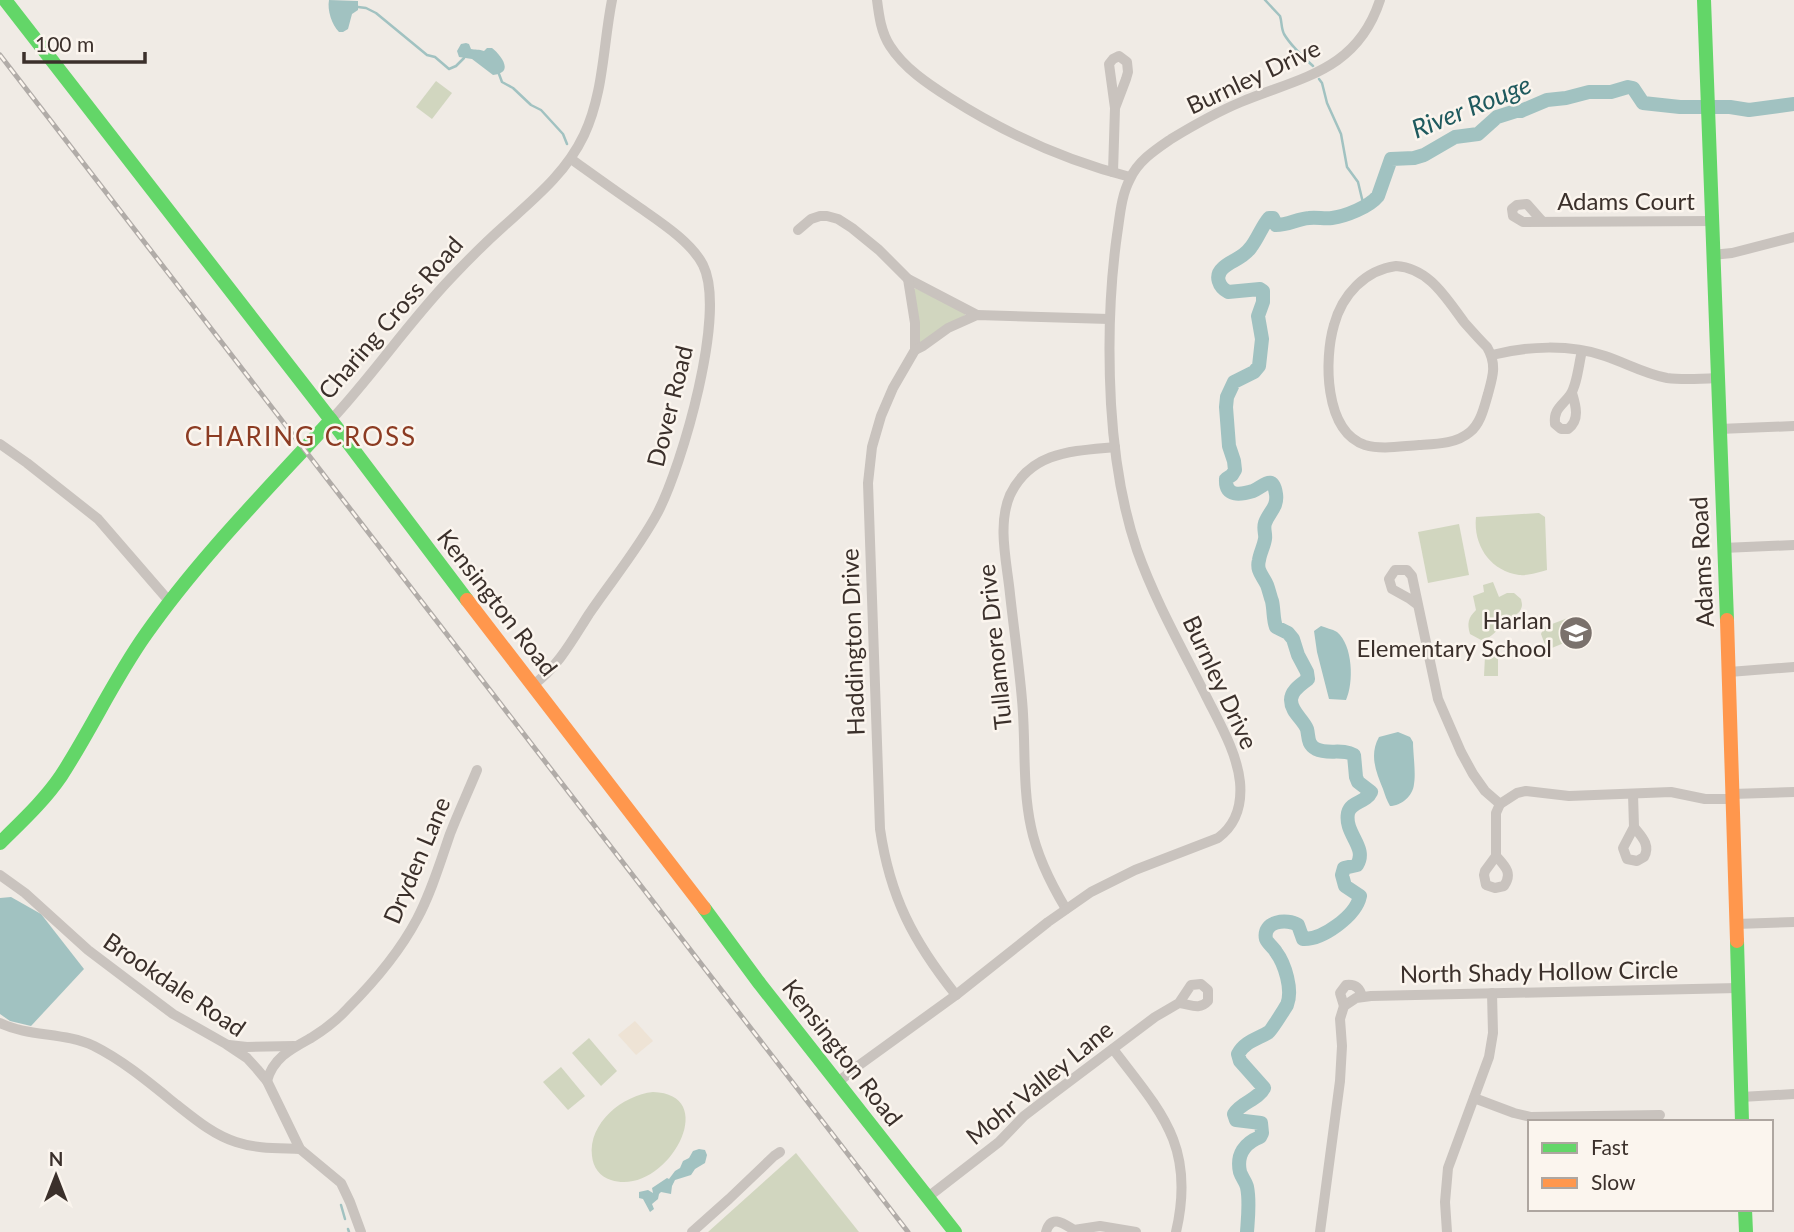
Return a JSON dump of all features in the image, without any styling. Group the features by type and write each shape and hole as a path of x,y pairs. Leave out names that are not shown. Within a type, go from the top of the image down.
{"street":[{"name":"Kensington Road","path":"5,0 331,420 760,984 955,1232"},
{"name":"Charing Cross Road","path":"0,844 60,777 132,653 169,601 331,420 450,279 551,183 570,159 583,136 598,97 612,0"},
{"path":"877,0 882,27 890,46 909,68 928,83 973,113 1012,133 1068,157 1130,177"},
{"name":"Burnley Drive","path":"838,1082 1091,892 1135,870 1218,838 1228,831 1234,822 1240,800 1237,766 1227,738 1137,551 1119,482 1111,406 1109,319 1114,257 1124,192 1130,177 1148,155 1185,131 1227,108 1300,81 1335,62 1366,30 1380,0"},
{"name":"Adams Road","path":"1704,0 1729,673 1742,1120"},
{"path":"1113,172 1115,108"},
{"name":"Dover Road","path":"534,685 564,652 645,533 663,500 676,468 693,409 710,310 706,272 693,251 659,222 570,159"},
{"path":"798,230 811,219 820,216 838,219 879,250 908,279 977,315 1109,319"},
{"name":"Adams Court","path":"1542,221 1712,221"},
{"path":"1713,255 1732,253 1794,237"},
{"path":"1403,266 1426,277 1439,289 1492,355 1493,377 1482,414 1469,433 1453,441 1396,446 1367,445 1348,434 1335,412 1330,356 1338,312 1348,295 1362,280 1384,268 1403,266"},
{"name":"Haddington Drive","path":"908,279 915,323 915,349 886,405 869,463 869,534 880,829 890,880 903,912 923,950 956,995"},
{"path":"915,349 948,328 977,315"},
{"path":"1492,355 1532,348 1582,351 1607,356 1640,371 1668,378 1717,378"},
{"path":"1572,393 1582,351"},
{"path":"1718,429 1794,426"},
{"path":"0,444 98,519 169,601"},
{"name":"Tullamore Drive","path":"1066,909 1034,841 1028,813 1022,699 1004,518 1010,495 1018,482 1042,460 1062,453 1115,446"},
{"path":"1723,548 1794,545"},
{"path":"1418,605 1435,689 1444,712 1461,752 1479,783 1500,804"},
{"path":"1729,673 1794,667"},
{"name":"Dryden Lane","path":"267,1081 273,1065 295,1046 312,1037 347,1010 406,937 430,889 477,770"},
{"path":"1496,856 1495,821 1500,804 1513,794 1526,791 1569,796 1671,792 1705,799 1794,792"},
{"path":"1633,794 1634,827"},
{"name":"Brookdale Road","path":"0,875 25,893 89,950 173,1014 247,1058 267,1081 300,1149 341,1183 361,1232"},
{"path":"1736,924 1794,922"},
{"path":"1320,1232 1340,1081 1340,1019 1344,1006 1340,993 1346,985 1354,985 1362,997"},
{"name":"North Shady Hollow Circle","path":"1344,1006 1362,997 1738,988"},
{"path":"1447,1232 1445,1202 1448,1168 1486,1067 1491,1047 1492,993"},
{"name":"Mohr Valley Lane","path":"928,1197 999,1142 1024,1116 1164,1010 1179,1003"},
{"path":"0,1023 90,1044 125,1065 199,1123 225,1138 262,1148 300,1149"},
{"path":"226,1044 247,1047 295,1046"},
{"path":"1113,1049 1159,1109 1173,1135 1183,1181 1182,1205 1176,1232"},
{"path":"1741,1097 1794,1094"},
{"path":"1474,1098 1531,1117 1660,1115"},
{"path":"691,1232 780,1152"},
{"path":"1745,1211 1746,1232"},
{"path":"1046,1232 1048,1225 1055,1222 1063,1223 1073,1231 1100,1226 1136,1232"}],"green space":[{"path":"436,81 452,93 432,119 416,107"},
{"path":"915,288 965,312 965,315 919,342 913,290"},
{"path":"1539,513 1545,517 1547,570 1519,575 1509,573 1485,555 1477,537 1476,517"},
{"path":"1459,524 1469,575 1428,583 1418,532"},
{"path":"1493,582 1499,597 1514,593 1521,599 1522,606 1518,613 1491,636 1481,640 1470,634 1469,630 1469,621 1476,610 1473,596 1484,592 1483,585"},
{"path":"1568,618 1576,622 1580,631 1575,634 1576,638 1547,650 1541,634 1544,627"},
{"path":"1485,656 1498,656 1498,676 1484,676"},
{"path":"589,1038 617,1071 601,1086 572,1053"},
{"path":"561,1067 585,1096 568,1110 543,1082"},
{"path":"653,1092 674,1097 684,1109 685,1125 679,1144 667,1161 650,1174 631,1181 607,1179 596,1168 592,1156 596,1133 602,1122 619,1105"},
{"path":"796,1153 859,1232 708,1232"}],"shaded area":[{"path":"635,1021 653,1041 636,1055 618,1035"}],"water":[{"path":"329,0 358,1 358,10 352,14 348,29 343,32 339,32 332,21"},
{"path":"466,43 471,49 484,51 492,48 504,63 503,71 493,75 472,59 459,57 457,51 461,44"},
{"path":"1321,626 1337,632 1346,646 1351,674 1346,700 1329,699 1314,631"},
{"path":"1398,732 1410,737 1413,742 1415,779 1406,800 1390,806 1376,770 1374,750 1379,737"},
{"path":"11,897 41,914 84,969 31,1026 10,1021 0,1014 0,898"},
{"path":"705,1150 705,1163 691,1175 675,1180 671,1194 661,1192 652,1204 654,1209 650,1212 643,1199 639,1198 639,1192 648,1190 653,1193 652,1188 669,1179 693,1151"}],"waterway":[{"path":"1265,0 1280,16 1287,38 1313,66"},
{"path":"358,7 376,13 427,55 435,57 449,69 464,58"},
{"path":"499,74 502,82 541,110 563,134 567,144"},
{"path":"1319,79 1341,134 1347,167 1358,182 1364,207"},
{"name":"River Rouge","path":"1247,1232 1248,1192 1240,1172 1239,1160 1246,1146 1260,1137 1261,1123 1236,1120 1234,1114 1264,1088 1240,1061 1238,1054 1248,1043 1270,1031 1289,999 1287,977 1275,950 1266,939 1266,933 1271,925 1288,922 1298,925 1303,939 1319,936 1345,919 1352,911 1360,896 1345,886 1342,875 1344,868 1357,865 1360,852 1349,827 1348,813 1352,806 1371,792 1358,782 1354,755 1321,751 1311,745 1307,729 1292,704 1293,693 1308,679 1307,672 1293,639 1276,627 1272,601 1258,567 1265,539 1265,523 1276,502 1275,488 1273,484 1267,483 1253,491 1238,494 1231,492 1226,485 1226,479 1235,470 1229,446 1227,397 1234,382 1254,372 1259,366 1262,339 1258,316 1263,302 1263,291 1228,292 1219,281 1220,271 1248,251 1269,218 1273,218 1276,225 1280,225 1309,218 1332,218 1357,210 1378,196 1391,159 1424,155 1455,137 1478,134 1497,117 1547,100 1589,92 1611,92 1628,87 1633,88 1643,103 1680,107 1730,107 1749,110 1794,104"},
{"path":"341,1205 345,1219"}],"railway":[{"path":"0,55 908,1232"}],"traffic: fast":[{"path":"5,0 467,600"},
{"path":"1704,0 1727,620"},
{"path":"0,843 40,803 61,776 123,669 167,606 235,524 331,420"},
{"path":"704,908 760,984 955,1232"},
{"path":"1737,941 1742,1120"},
{"path":"1745,1211 1746,1232"}],"traffic: slow":[{"path":"467,600 704,908"},
{"path":"1727,620 1737,941"}],"place":[{"name":"Harlan Elementary School","path":"1576,633"}],"district":[{"name":"CHARING CROSS","path":"301,436"}]}
